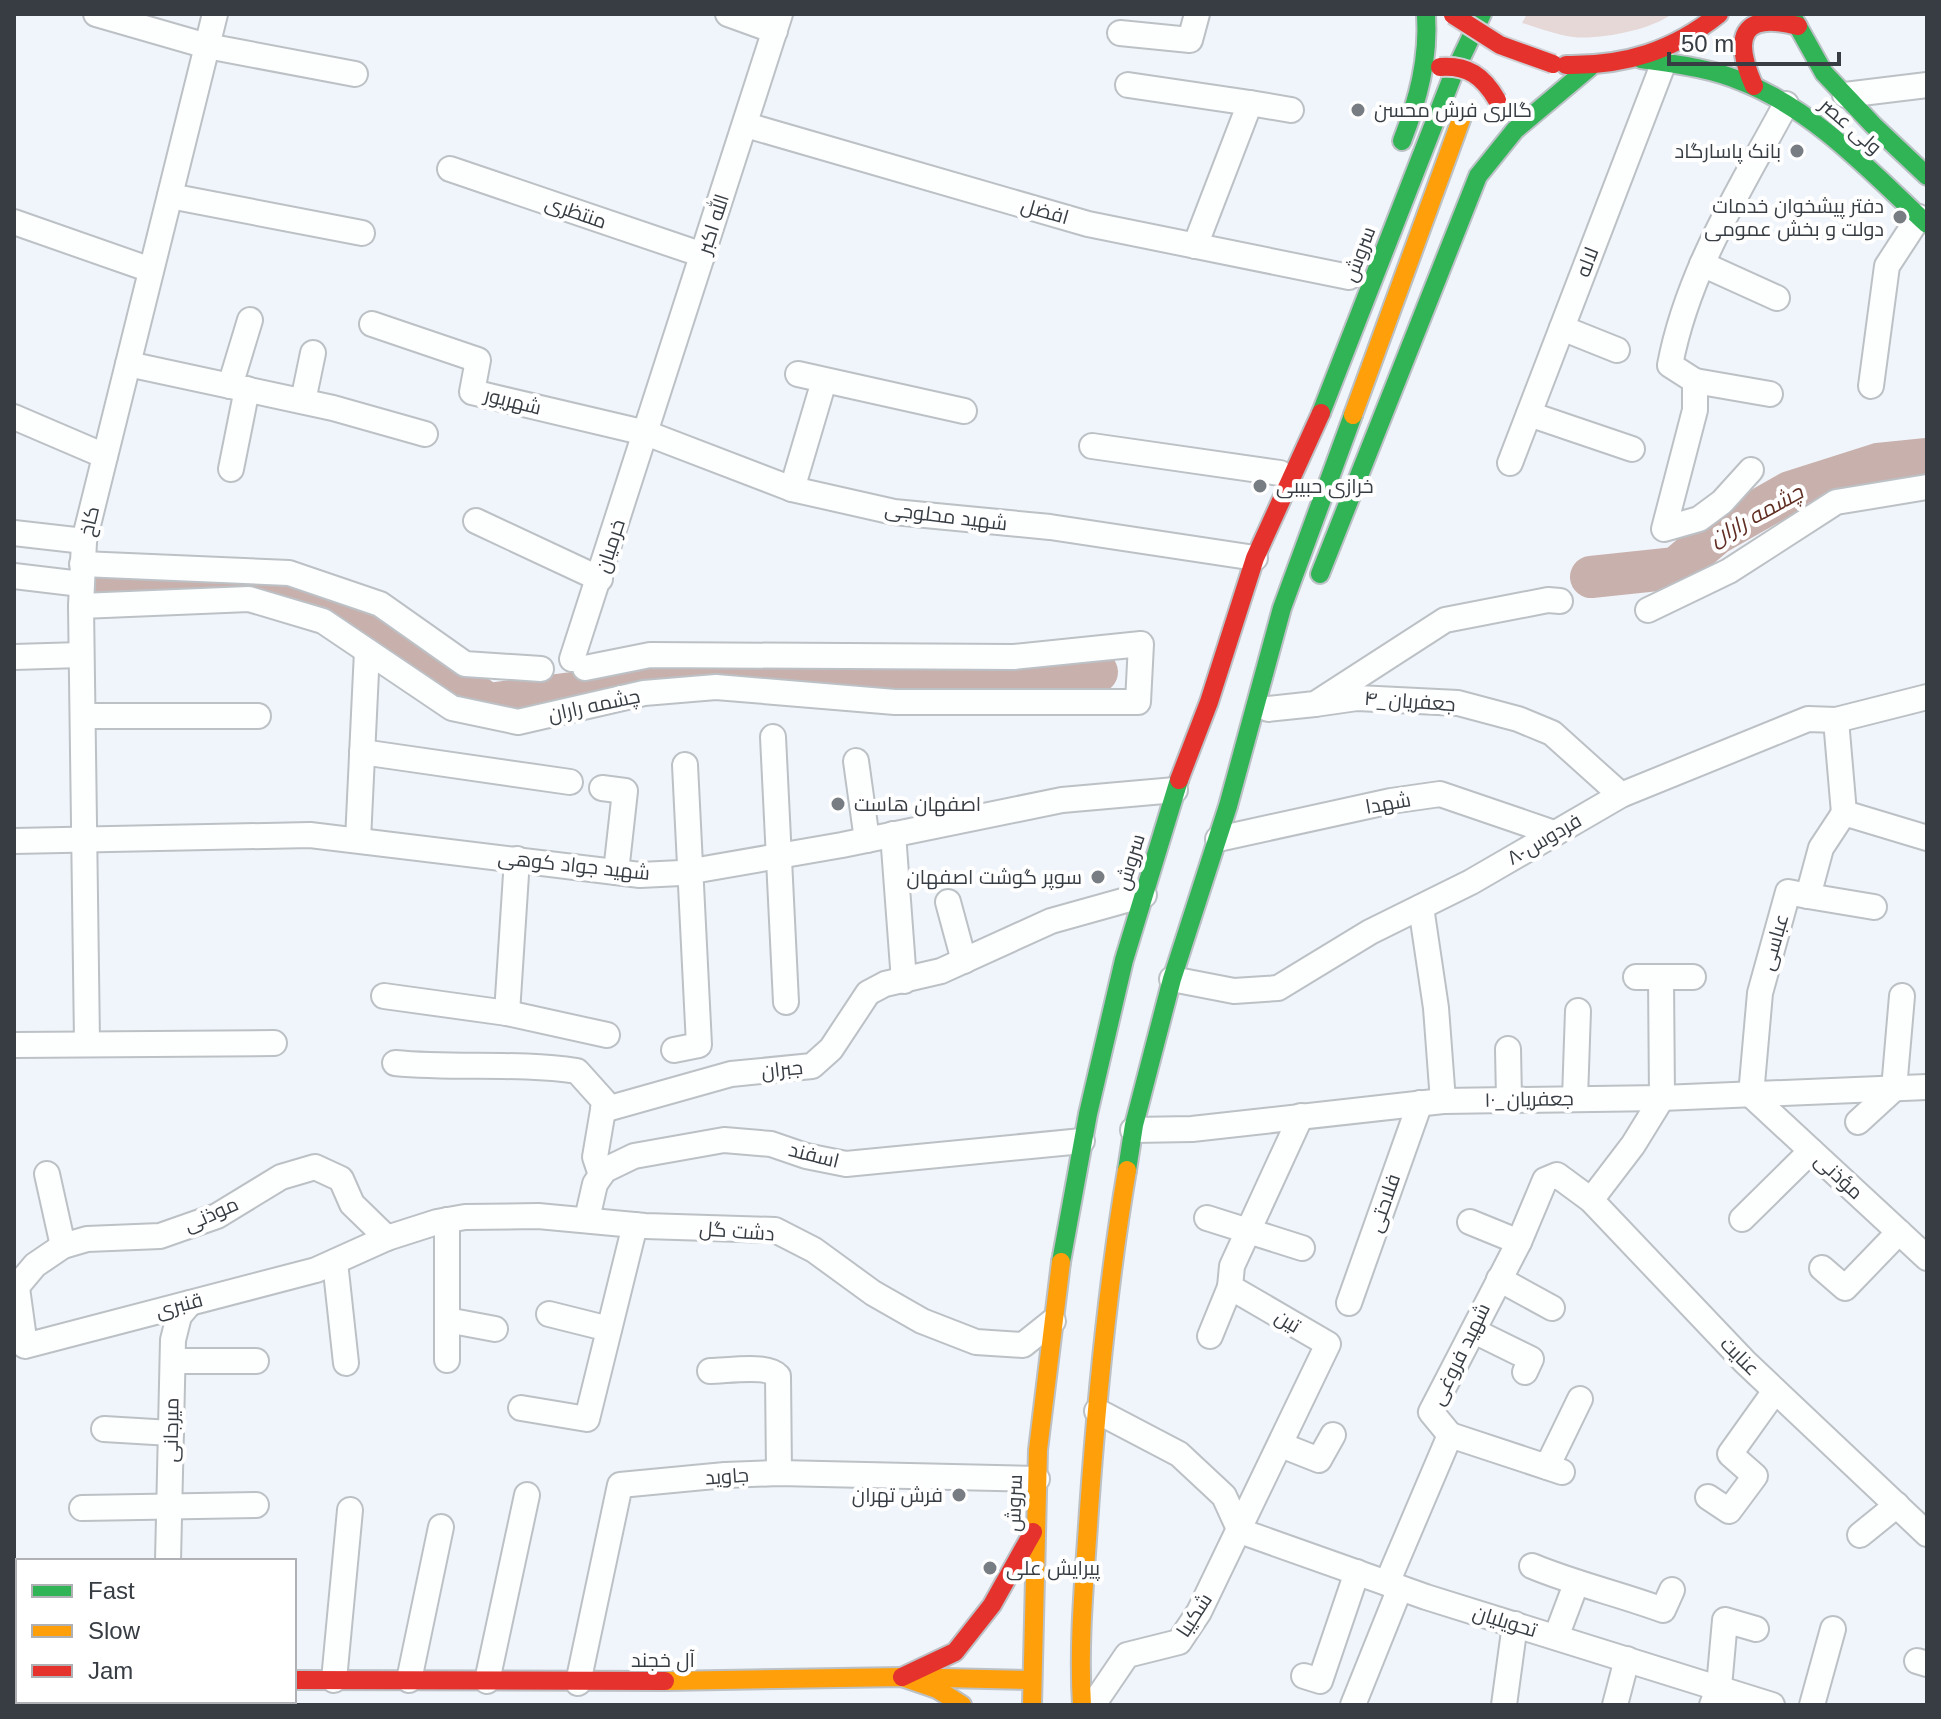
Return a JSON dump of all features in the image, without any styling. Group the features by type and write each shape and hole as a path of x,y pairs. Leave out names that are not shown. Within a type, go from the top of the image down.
{"main road":[{"path":"1395,160 1419,89 1425,57 1426,14"},
{"path":"1446,71 1482,14"},
{"path":"1452,15 1482,38 1516,55 1553,64 1590,67 1653,60 1719,14"},
{"path":"1754,86 1741,52 1742,40 1748,29 1758,22 1772,19 1795,20"},
{"name":"ولی عصر","path":"1795,20 1824,73 1927,176"},
{"path":"1082,1705 1068,1679 1079,1654 1110,1271 1133,1130 1172,979 1228,806 1282,608 1478,79 1502,27"},
{"name":"ولی عصر","path":"1653,60 1704,70 1754,86 1806,115 1923,220"},
{"path":"1419,89 1455,65 1487,81 1497,100 1491,155"},
{"path":"1314,590 1472,189 1491,155 1535,109 1590,67"},
{"name":"سروش","path":"1032,1705 1038,1450 1053,1321 1082,1141 1124,960 1175,790 1209,702 1255,558 1324,407 1446,71"},
{"path":"1255,558 1293,429"},
{"path":"1228,806 1285,664"},
{"path":"902,1677 955,1652 992,1605 1035,1527"},
{"path":"902,1677 937,1689 962,1705"},
{"name":"آل خجند","path":"296,1680 578,1683 902,1677 1068,1679"},
{"path":"123,1705 133,1705"}],"street":[{"path":"96,14 207,46 355,74"},
{"name":"کاخ","path":"87,1042 82,574 105,456 215,14"},
{"path":"728,14 778,23"},
{"path":"1120,33 1190,40 1197,14"},
{"name":"الله اکبر","path":"646,433 778,23"},
{"name":"لاله","path":"1510,463 1562,328 1653,60"},
{"path":"1128,85 1291,110"},
{"path":"1845,95 1927,85"},
{"path":"1195,246 1250,103"},
{"path":"1770,394 1695,381 1670,365 1677,327 1709,245 1786,104"},
{"name":"افضل","path":"746,125 1088,224 1349,277"},
{"name":"منتظری","path":"450,169 703,255"},
{"path":"170,196 362,233"},
{"path":"1871,386 1887,266 1923,220"},
{"path":"14,222 151,270"},
{"path":"1702,264 1777,298"},
{"path":"231,469 238,388 250,320"},
{"name":"شهریور","path":"372,324 478,360 472,392 646,433"},
{"path":"1562,328 1617,350"},
{"path":"303,401 313,353"},
{"path":"128,364 303,401 425,434"},
{"path":"798,374 964,411"},
{"path":"792,489 824,381"},
{"path":"1695,381 1695,410 1664,529 1699,519 1722,502 1751,470"},
{"path":"1529,414 1632,449"},
{"path":"14,417 105,456"},
{"name":"شهید محلوجی","path":"646,433 792,489 894,512 1050,527 1255,558"},
{"name":"خرمیان","path":"646,433 600,579 579,663 650,655 1014,657 1141,644 1138,702"},
{"path":"1092,446 1280,473"},
{"path":"1648,610 1729,571 1836,502 1927,487"},
{"path":"476,521 600,579"},
{"path":"14,533 82,574"},
{"path":"14,576 289,573 380,604 465,664 541,669"},
{"name":"چشمه راران","path":"82,574 249,599 323,621 452,708 518,722 644,693 716,687 895,702 1138,702"},
{"path":"1268,709 1315,704 1445,620 1548,600 1560,601"},
{"path":"358,840 367,651"},
{"path":"14,657 81,655"},
{"name":"۸-فردوس","path":"1172,979 1234,991 1278,988 1370,932 1471,882 1621,795 1808,719 1836,720 1927,697"},
{"name":"۴_جعفریان","path":"1315,704 1357,698 1458,703 1518,719 1552,733 1621,795"},
{"path":"83,716 258,716"},
{"path":"1836,720 1844,813 1927,838"},
{"path":"773,737 786,1002"},
{"path":"362,752 570,782"},
{"path":"856,761 867,840"},
{"path":"674,1050 699,1045 685,765"},
{"path":"602,788 625,791 616,872"},
{"name":"شهید جواد کوهی","path":"14,841 310,835 640,875 689,872 1062,800 1175,790"},
{"name":"شهدا","path":"1218,839 1391,801 1440,794 1554,833"},
{"name":"عباسی","path":"1751,1095 1760,993 1788,892 1808,896 1821,848 1844,813"},
{"path":"893,834 904,981"},
{"path":"507,1013 517,859"},
{"name":"جبران","path":"603,1110 731,1074 812,1066 831,1049 868,993 885,984 941,971 1051,921 1144,895"},
{"path":"1808,896 1874,907"},
{"path":"948,902 964,961"},
{"path":"1421,907 1436,1008 1432,1102"},
{"path":"1636,977 1693,977"},
{"path":"1591,1200 1633,1145 1662,1098 1661,978"},
{"path":"384,996 507,1013 607,1035"},
{"path":"1858,1122 1894,1089 1902,996"},
{"path":"1575,1098 1578,1011"},
{"path":"14,1045 87,1042 274,1043"},
{"path":"1508,1049 1509,1099"},
{"path":"395,1063 428,1066 536,1065 577,1071 604,1101 595,1157 601,1175 595,1184 587,1219"},
{"name":"۱۰_جعفریان","path":"1133,1130 1192,1129 1432,1102 1662,1098 1927,1087"},
{"name":"مؤذنی","path":"1751,1095 1927,1258"},
{"name":"فلاحتی","path":"1349,1303 1432,1102"},
{"path":"1210,1336 1230,1287 1232,1266 1301,1116"},
{"name":"اسفند","path":"601,1175 634,1156 724,1140 771,1144 806,1156 846,1164 1082,1141"},
{"path":"1742,1219 1811,1151"},
{"name":"موذنی","path":"16,1289 35,1265 63,1246 87,1239 160,1236 217,1216 281,1177 315,1167 341,1179 352,1204 387,1238"},
{"path":"47,1174 63,1246"},
{"name":"عنایت","path":"1557,1175 1591,1200 1775,1391 1927,1534"},
{"name":"شهید فروغی","path":"1353,1705 1393,1586 1450,1435 1431,1412 1519,1242 1545,1180 1557,1175"},
{"name":"دشت گل","path":"387,1238 465,1217 538,1216 635,1225 775,1230 814,1250 873,1293 922,1321 976,1342 1023,1345 1053,1321"},
{"path":"1207,1218 1302,1248"},
{"path":"447,1220 447,1360"},
{"path":"1470,1222 1519,1242"},
{"path":"521,1408 587,1419 635,1225"},
{"path":"1822,1268 1845,1288 1899,1232"},
{"name":"قنبری","path":"16,1289 25,1346 316,1270 387,1238"},
{"path":"335,1262 346,1363"},
{"path":"1499,1279 1552,1308"},
{"name":"تین","path":"1230,1287 1328,1344 1240,1531"},
{"name":"میرجانی","path":"168,1559 173,1340 179,1316 190,1303"},
{"path":"549,1314 609,1329"},
{"path":"447,1320 495,1329"},
{"path":"1474,1331 1531,1359 1525,1372"},
{"path":"173,1361 256,1361"},
{"path":"710,1371 764,1369 774,1371 778,1376 779,1473"},
{"path":"1708,1497 1729,1511 1755,1476 1730,1454 1775,1391"},
{"path":"1450,1435 1554,1470 1580,1399"},
{"path":"1097,1411 1179,1454 1224,1496 1240,1531"},
{"path":"104,1429 171,1433"},
{"path":"1281,1445 1319,1460 1333,1435"},
{"name":"جاوید","path":"578,1683 620,1485 779,1473 1037,1479"},
{"path":"487,1681 527,1495"},
{"path":"82,1508 256,1505"},
{"path":"1860,1535 1897,1505"},
{"path":"334,1680 350,1510"},
{"path":"409,1680 441,1527"},
{"name":"تحویلیان","path":"1240,1531 1393,1586 1627,1659 1716,1696 1772,1705"},
{"name":"شکیبا","path":"1093,1705 1127,1655 1179,1642 1199,1612 1240,1531"},
{"path":"1532,1566 1576,1584 1612,1591 1663,1610 1672,1590"},
{"path":"1304,1676 1320,1681 1357,1572"},
{"path":"1556,1637 1576,1584"},
{"path":"1716,1696 1725,1620 1756,1629"},
{"path":"1504,1705 1515,1624"},
{"path":"1812,1705 1833,1629"},
{"path":"1615,1705 1627,1659"}],"shaded area":[{"path":"1527,14 1672,14 1638,29 1584,38 1560,35 1522,23"}],"waterway":[{"name":"چشمه راران","path":"1591,577 1676,568 1716,534 1790,492 1878,464 1927,459"},
{"path":"109,578 294,589 353,606 387,627 434,667 488,704 572,693 632,678 719,671 934,679 1097,672"}],"traffic: fast":[{"path":"1402,141 1421,79 1426,47 1426,14"},
{"path":"1321,413 1453,75 1482,14"},
{"path":"1791,14 1824,73 1927,176"},
{"path":"1641,59 1718,73 1770,94 1841,144 1927,224"},
{"path":"1320,574 1478,176 1515,130 1590,67"},
{"path":"1127,1170 1134,1125 1172,979 1228,806 1282,608 1353,415"},
{"path":"1061,1262 1088,1114 1124,960 1179,780"}],"traffic: slow":[{"path":"1353,415 1462,117"},
{"path":"1082,1705 1082,1608 1096,1425 1109,1297 1127,1170"},
{"path":"1032,1705 1038,1450 1061,1262"},
{"path":"665,1681 902,1677 1032,1680"},
{"path":"902,1677 937,1689 962,1705"},
{"path":"123,1705 133,1705"}],"traffic: jam":[{"path":"1566,65 1608,63 1647,54 1684,38 1719,14"},
{"path":"1453,15 1500,45 1553,64"},
{"path":"1754,86 1744,54 1746,32 1764,22 1798,26"},
{"path":"1440,67 1459,68 1474,74 1497,100"},
{"path":"1179,780 1209,702 1255,558 1321,413"},
{"path":"902,1677 955,1652 992,1605 1033,1532"},
{"path":"296,1680 665,1681"}],"place":[{"name":"گالری فرش محسن","path":"1358,110"},
{"name":"بانک پاسارگاد","path":"1797,151"},
{"name":"دفتر پیشخوان خدمات دولت و بخش عمومی","path":"1900,217"},
{"name":"خرازی حبیبی","path":"1260,486"},
{"name":"اصفهان هاست","path":"838,804"},
{"name":"سوپر گوشت اصفهان","path":"1098,877"},
{"name":"فرش تهران","path":"959,1495"},
{"name":"پیرایش علی","path":"990,1568"}]}
